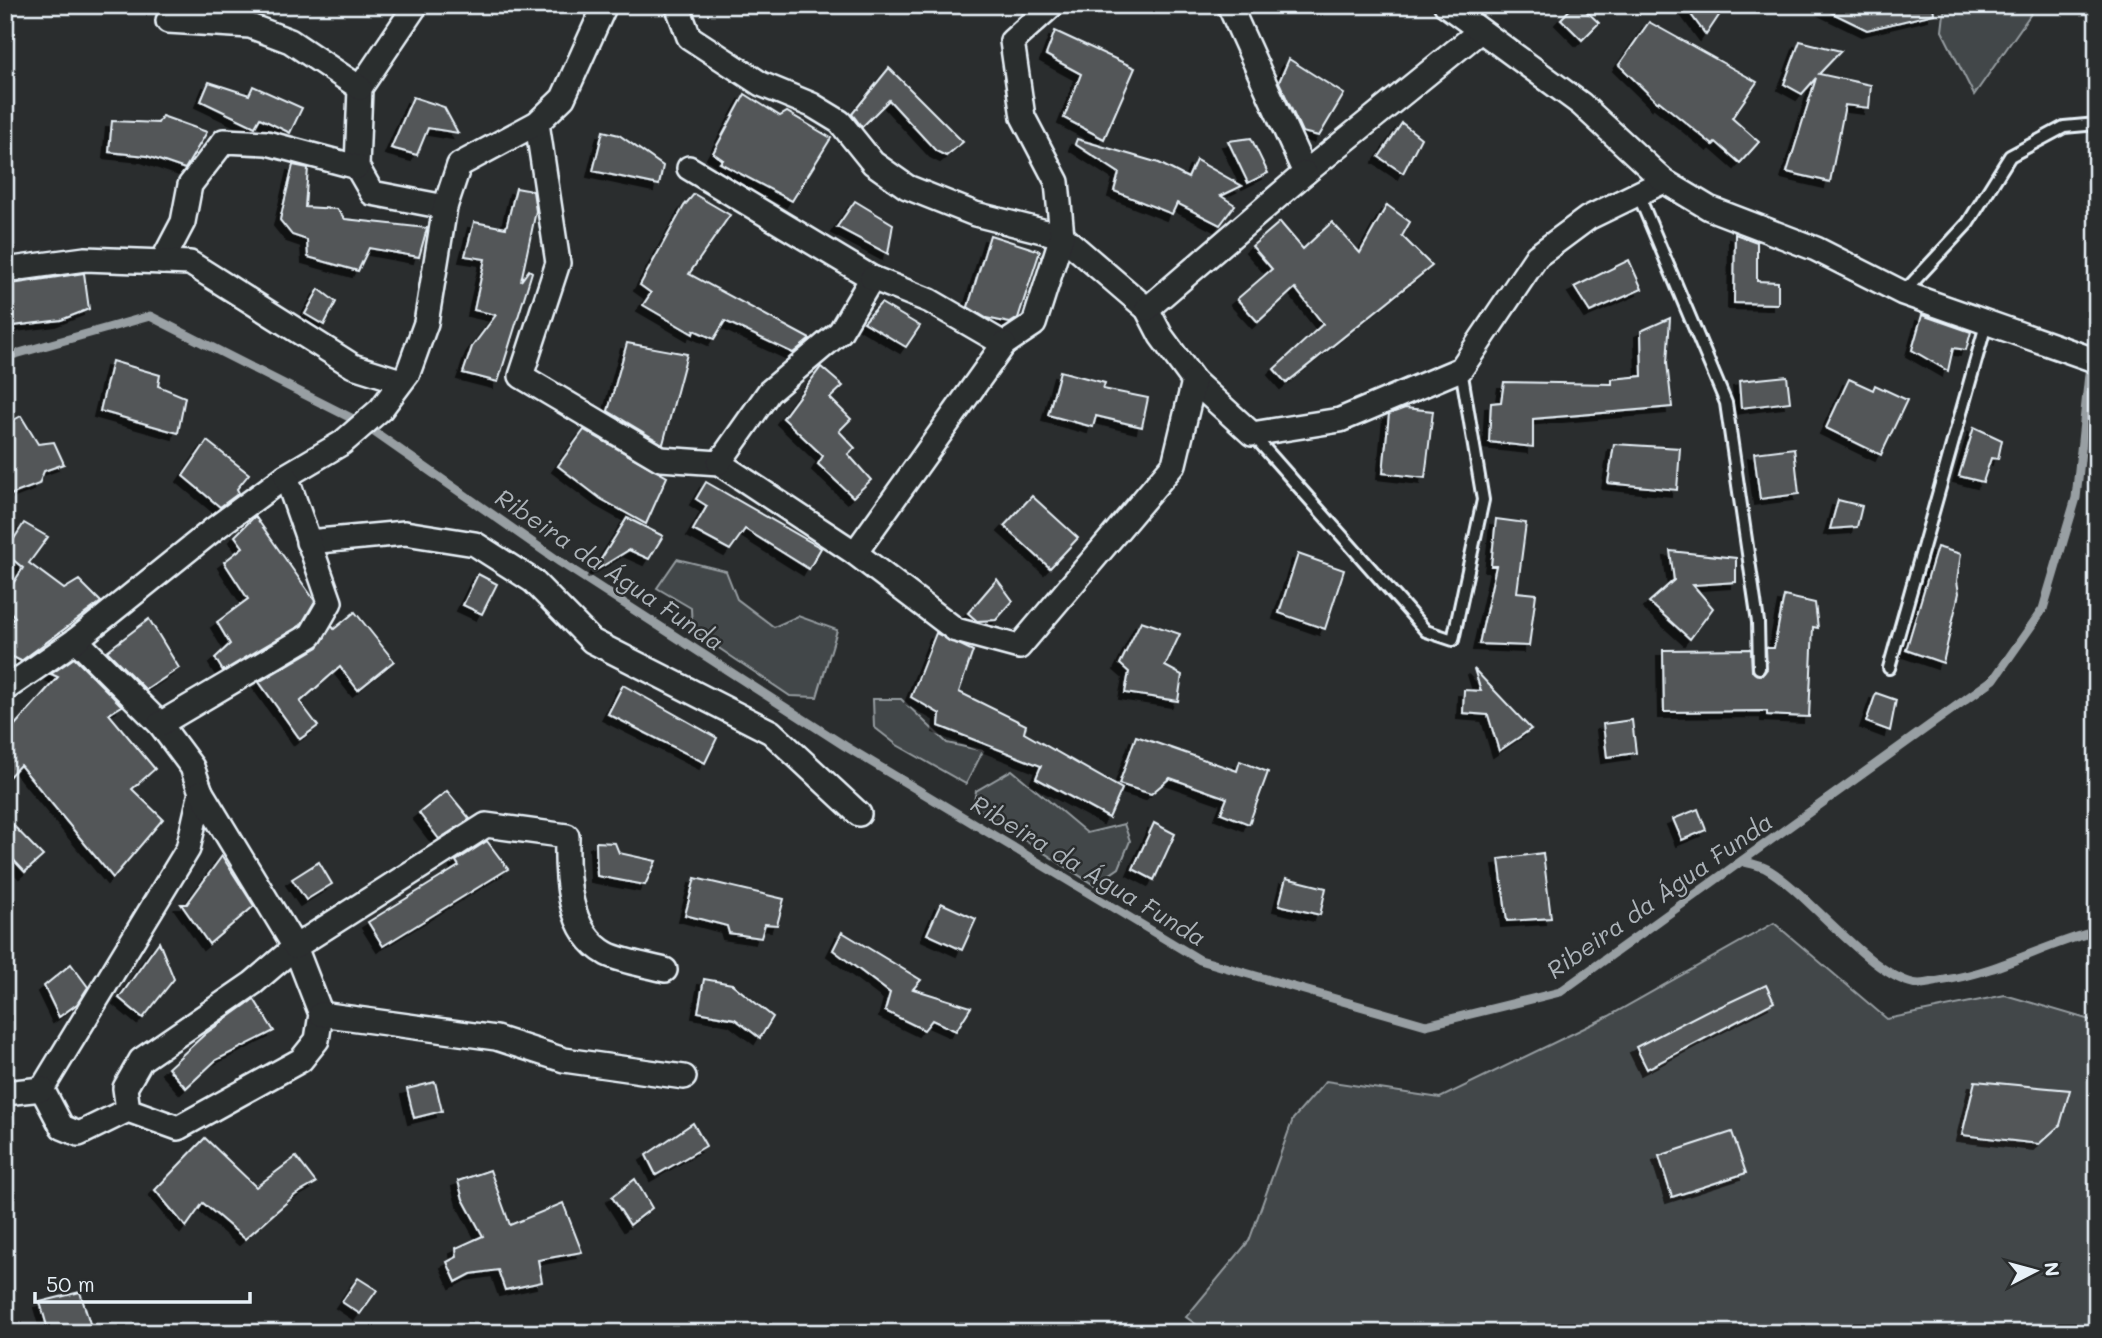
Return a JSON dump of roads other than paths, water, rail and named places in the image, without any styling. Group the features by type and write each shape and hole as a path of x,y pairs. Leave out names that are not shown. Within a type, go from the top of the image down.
{"street":[{"path":"416,5 360,88 358,167 372,193 445,208"},
{"path":"5,689 76,640 214,529 286,477 342,443 382,409 408,373 426,323 445,208 459,165 537,122 563,99 605,5"},
{"path":"677,5 689,37 761,84 812,105 839,122 873,163 906,187 975,215 1062,236 1147,309 1194,381 1252,434 1339,420 1461,369 1537,256 1588,218 1664,181"},
{"path":"855,553 1004,344 1034,324 1062,236 1056,182 1023,117 1012,41 1052,5"},
{"path":"1229,5 1306,173"},
{"path":"1446,5 1581,104 1664,181 1709,208 1816,249 1903,293 2055,344 2097,361"},
{"path":"168,21 250,26 290,41 360,88"},
{"path":"1147,309 1306,173 1480,31"},
{"path":"537,122 558,263 521,376 662,459 719,463 755,483 855,553 956,630 1019,647 1174,464 1194,381"},
{"path":"162,262 183,222 190,185 224,141 267,143 358,167"},
{"path":"689,168 872,278 930,300 1004,344"},
{"path":"5,270 85,259 190,263 353,366 401,381"},
{"path":"719,463 769,392 840,332 872,278"},
{"path":"160,724 311,635 330,602 286,477"},
{"path":"309,542 405,533 475,544 533,581 592,641 771,732 859,814"},
{"path":"43,1089 62,1127 79,1134 128,1110 178,1128 301,1060 317,1040 321,1014 295,947 201,793 192,767 160,724 76,640"},
{"path":"43,1089 188,849 201,793"},
{"path":"128,1110 125,1088 141,1060 253,983 295,947 486,825 567,836 566,875 579,925 606,953 665,970"},
{"path":"321,1014 496,1038 565,1060 684,1077"},
{"path":"5,1093 43,1089"}],"lane":[{"path":"1903,293 1968,223 2010,156 2064,127 2097,124"},
{"path":"1638,194 1726,403 1758,622 1759,668"},
{"path":"1889,668 1987,321"},
{"path":"1252,434 1426,631 1453,640 1483,500 1461,369"}],"waterway":[{"name":"Ribeira da Água Funda","path":"5,357 150,316 363,424 560,562 845,746 1200,960 1426,1025 1560,992 1994,679 2043,609 2076,498 2097,298"},
{"path":"1742,861 1764,868 1783,880 1882,968 1901,979 1919,984 1984,971 2097,931"}]}
